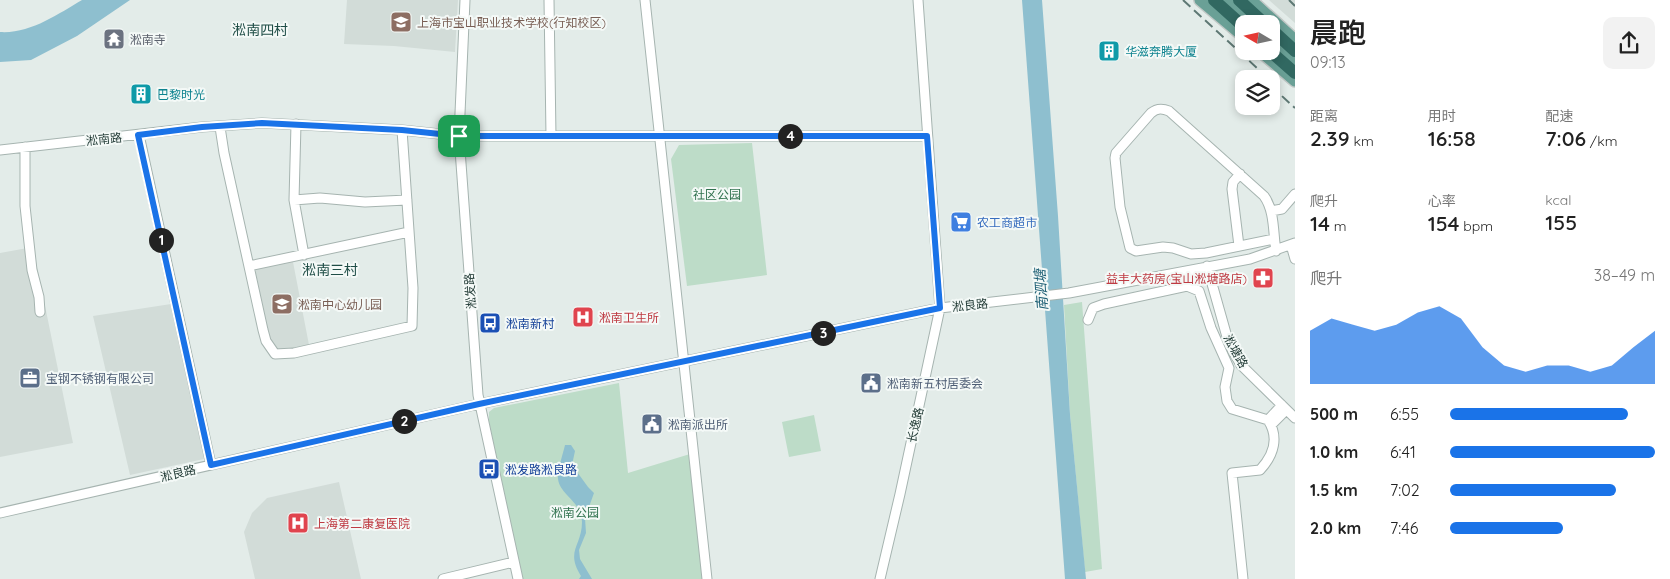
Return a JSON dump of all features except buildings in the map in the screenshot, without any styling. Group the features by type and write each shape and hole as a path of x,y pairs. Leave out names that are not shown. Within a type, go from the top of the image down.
{"highway":[{"path":"1214,0 1235,19"},
{"path":"1224,0 1241,15"},
{"path":"1239,0 1255,15"},
{"path":"1280,37 1295,50"},
{"path":"1280,50 1295,64"},
{"path":"1280,60 1295,73"}],"main road":[{"path":"1200,0 1235,30"},
{"path":"1251,0 1295,40"},
{"path":"1270,60 1295,81"}],"street":[{"name":"淞发路","path":"465,0 459,136 479,404 518,579"},
{"path":"548,0 551,136"},
{"path":"645,0 707,579"},
{"name":"长逸路","path":"880,579 940,308 918,0"},
{"path":"1274,239 1206,253 1191,254 1163,247 1136,252 1132,250 1120,207 1115,155 1151,113 1156,109 1169,111 1264,196 1271,212 1276,251"},
{"name":"淞南路","path":"0,150 202,127 262,123 402,130 459,136 927,136"},
{"path":"296,124 294,200 304,255"},
{"path":"220,127 224,154 266,341 274,354 294,353 412,326 413,288 402,130"},
{"path":"138,135 211,465"},
{"path":"25,147 25,206 32,270 40,312"},
{"path":"1239,246 1232,189 1233,182 1240,174"},
{"path":"1271,212 1282,209 1295,194"},
{"path":"294,200 320,198 365,202 407,200"},
{"path":"249,266 409,232"},
{"path":"1293,244 1295,259"},
{"name":"淞良路","path":"0,513 479,404 940,308 1039,298 1069,293 1250,259 1293,244"},
{"name":"淞塘路","path":"1207,266 1229,344 1241,365 1295,418"},
{"path":"1088,320 1093,308 1104,304 1187,286 1199,291 1229,368 1225,388 1226,401 1232,409 1269,422 1273,428 1275,444 1268,462 1260,470 1232,474 1243,579"},
{"path":"1269,422 1284,408"},
{"path":"443,579 514,562"}],"shaded area":[{"name":"上海市宝山职业技术学校(行知校区)","path":"347,0 458,0 455,52 394,46 344,44"},
{"path":"1269,0 1295,0 1295,23"},
{"name":"宝钢不锈钢有限公司","path":"33,247 73,443 0,457 0,253"},
{"name":"淞南中心幼儿园","path":"293,262 309,345 288,351 278,349 270,340 255,269"},
{"path":"171,304 204,459 130,475 93,316"},
{"name":"上海第二康复医院","path":"339,482 361,579 255,579 244,532 252,513 267,498"}],"green space":[{"name":"社区公园","path":"752,143 767,275 687,286 671,159 679,145"},
{"path":"1082,302 1102,569 1085,572 1070,414 1064,305"},
{"name":"淞南公园","path":"619,383 628,473 690,454 703,579 523,579 489,422 489,412 494,408"},
{"path":"814,415 821,451 789,457 782,422"}],"water":[{"path":"82,0 130,0 77,36 31,60 0,62 0,32 22,30 33,26"},
{"path":"1022,0 1042,0 1070,414 1086,579 1065,579"},
{"path":"565,445 571,445 575,451 572,465 594,493 585,518 586,533 579,550 580,559 592,579 579,579 581,576 574,560 582,522 579,509 563,490 558,479"}],"railway":[{"path":"1183,0 1259,70"},
{"path":"1289,0 1295,6"},
{"path":"1280,94 1295,108"}],"place":[{"name":"上海市宝山职业技术学校(行知校区)","path":"401,22"},
{"name":"淞南寺","path":"114,39"},
{"name":"华滋奔腾大厦","path":"1109,51"},
{"name":"巴黎时光","path":"141,94"},
{"name":"农工商超市","path":"961,222"},
{"name":"益丰大药房(宝山淞塘路店)","path":"1263,278"},
{"name":"淞南中心幼儿园","path":"282,304"},
{"name":"淞南卫生所","path":"583,317"},
{"name":"淞南新村","path":"490,323"},
{"name":"宝钢不锈钢有限公司","path":"30,378"},
{"name":"淞南新五村居委会","path":"871,383"},
{"name":"淞南派出所","path":"652,424"},
{"name":"淞发路淞良路","path":"489,469"},
{"name":"上海第二康复医院","path":"298,523"}],"district":[{"name":"淞南四村","path":"260,30"},
{"name":"淞南三村","path":"330,270"}],"route":[{"path":"281,123 402,130 459,136 927,136 940,308 479,404 211,465 138,135 202,127 281,123"}],"water label":[{"name":"南泗塘","path":"1041,290"}]}
